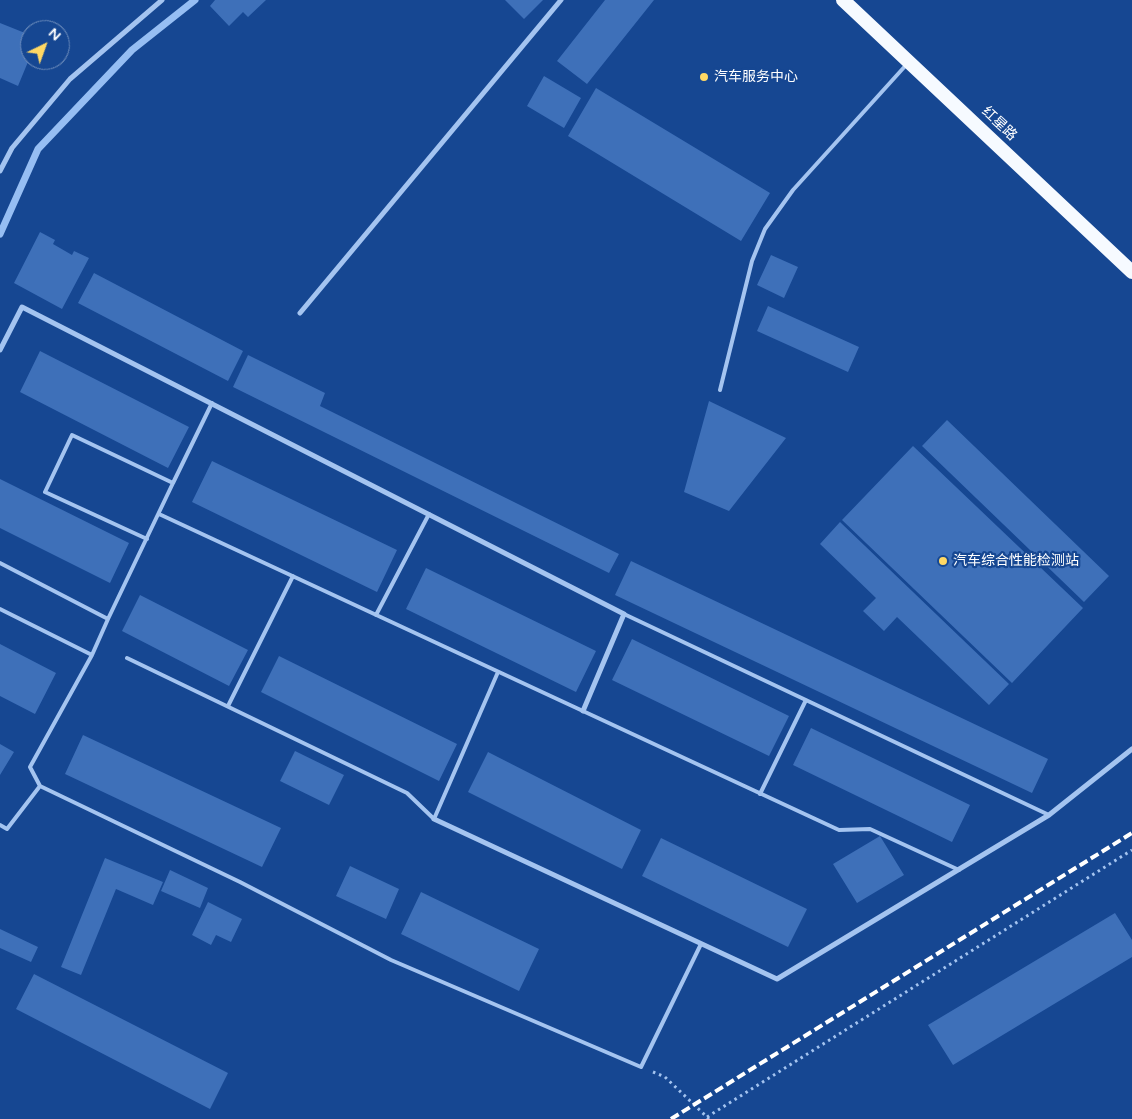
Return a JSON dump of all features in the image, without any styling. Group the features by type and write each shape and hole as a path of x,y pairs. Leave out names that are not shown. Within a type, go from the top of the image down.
{"highway":[{"name":"红星路","path":"843,0 1132,272"}],"street":[{"path":"0,171 12,148 70,79 162,0"},
{"path":"300,313 561,0"},
{"path":"0,350 22,307 624,614 583,711"},
{"path":"434,819 777,979 1049,816 1132,749"}],"lane":[{"path":"720,390 752,260 765,229 793,190 908,62"},
{"path":"212,403 92,655 30,768 40,786 240,882 391,960 641,1067 701,944"},
{"path":"147,539 45,492 72,435 173,484"},
{"path":"159,514 839,830 870,829 959,870"},
{"path":"376,615 429,514"},
{"path":"0,564 108,619"},
{"path":"228,706 293,576"},
{"path":"0,608 92,655"},
{"path":"624,614 1049,816"},
{"path":"127,658 407,793 434,819 498,672"},
{"path":"760,794 806,700"},
{"path":"0,826 7,829 40,786"}],"path":[{"path":"641,1067 665,1077 708,1118 1132,850"}],"building":[{"path":"215,0 266,0 248,17 243,12 229,26 210,6"},
{"path":"505,0 543,0 524,19"},
{"path":"605,0 654,0 587,84 557,61"},
{"path":"0,23 20,31 20,70 25,70 18,86 0,78"},
{"path":"544,76 581,98 564,128 527,106"},
{"path":"596,88 770,193 741,241 568,136"},
{"path":"40,232 55,240 53,244 72,255 74,251 89,258 62,309 14,283"},
{"path":"771,255 798,267 784,298 757,285"},
{"path":"94,273 243,351 228,381 78,303"},
{"path":"768,306 859,347 848,372 757,331"},
{"path":"40,351 189,427 168,468 20,392"},
{"path":"248,355 325,393 320,406 619,554 609,573 233,387"},
{"path":"709,401 786,438 729,511 684,492"},
{"path":"947,420 1109,576 1084,602 922,446"},
{"path":"913,446 1083,608 1012,683 842,520"},
{"path":"212,461 397,550 377,592 192,502"},
{"path":"0,479 129,543 110,583 0,528"},
{"path":"840,522 1009,684 989,705 897,617 884,631 863,611 876,598 820,544"},
{"path":"631,561 1048,759 1032,793 615,595"},
{"path":"426,568 596,651 576,692 406,609"},
{"path":"140,595 248,650 229,686 122,631"},
{"path":"632,639 789,716 769,756 612,680"},
{"path":"0,644 56,673 35,714 0,696"},
{"path":"279,656 457,744 439,781 261,692"},
{"path":"811,728 970,805 952,842 793,765"},
{"path":"83,735 281,828 262,867 65,774"},
{"path":"0,744 14,752 0,775"},
{"path":"295,751 344,775 329,805 280,781"},
{"path":"488,752 641,830 622,869 468,792"},
{"path":"880,836 904,875 857,903 833,864"},
{"path":"661,838 807,909 788,947 642,876"},
{"path":"105,858 163,882 153,905 116,889 81,975 61,967"},
{"path":"350,866 399,889 386,919 336,896"},
{"path":"170,870 208,888 200,908 161,891"},
{"path":"421,892 539,949 519,991 401,934"},
{"path":"208,902 242,919 231,942 216,935 211,945 192,935"},
{"path":"1115,913 1132,940 1132,957 953,1065 928,1025"},
{"path":"0,929 38,947 31,962 0,948"},
{"path":"34,974 228,1073 210,1109 16,1009"}],"waterway":[{"path":"0,234 38,149 132,50 195,0"}],"railway":[{"path":"671,1119 1132,833"}],"place":[{"name":"汽车服务中心","path":"704,77"},
{"name":"汽车综合性能检测站","path":"943,561"}]}
